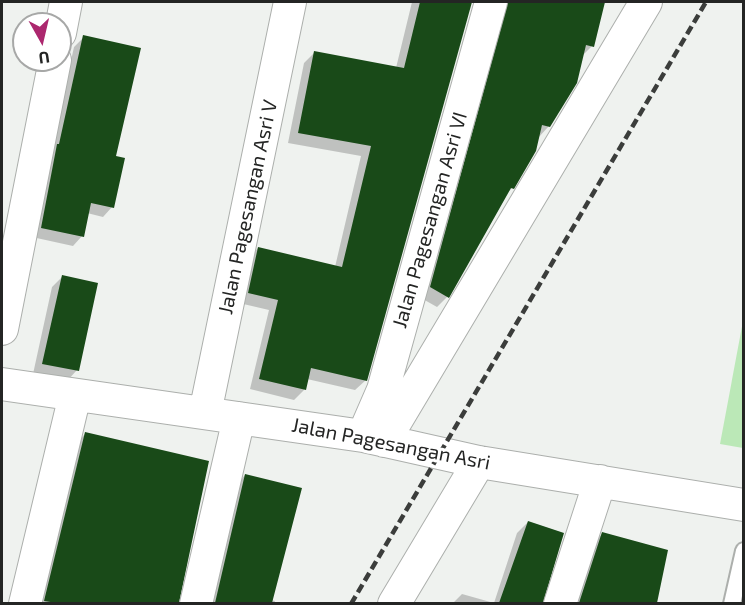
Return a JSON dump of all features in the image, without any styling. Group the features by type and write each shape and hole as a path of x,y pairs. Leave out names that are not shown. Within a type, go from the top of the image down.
{"street":[{"name":"Jalan Pagesangan Asri V","path":"205,413 290,2"},
{"name":"Jalan Pagesangan Asri VI","path":"373,438 383,390 491,2"},
{"path":"373,438 646,2"},
{"path":"2,329 53,72"},
{"name":"Jalan Pagesangan Asri","path":"2,384 373,438 479,462 744,504"},
{"path":"25,603 75,395"},
{"path":"196,603 239,418"},
{"path":"394,603 479,462"},
{"path":"560,603 600,481"}],"lane":[{"path":"732,603 744,551"}],"green space":[{"path":"743,321 743,448 720,444"}],"building":[{"path":"420,2 472,2 367,381 311,368 306,390 259,379 278,300 248,293 258,247 342,267 371,146 298,133 314,51 404,68"},
{"path":"508,2 605,2 594,47 586,45 577,83 550,127 542,125 536,151 514,189 511,188 449,298 430,287"},
{"path":"83,35 141,48 116,156 125,158 114,208 91,203 84,237 41,228 57,144 59,144"},
{"path":"62,275 98,283 79,371 42,364"},
{"path":"85,432 209,461 179,603 57,603 44,601"},
{"path":"245,474 302,488 272,603 215,603"},
{"path":"528,521 564,533 543,603 499,603"},
{"path":"602,532 668,550 657,603 579,603"}],"railway":[{"path":"351,604 706,2"}]}
